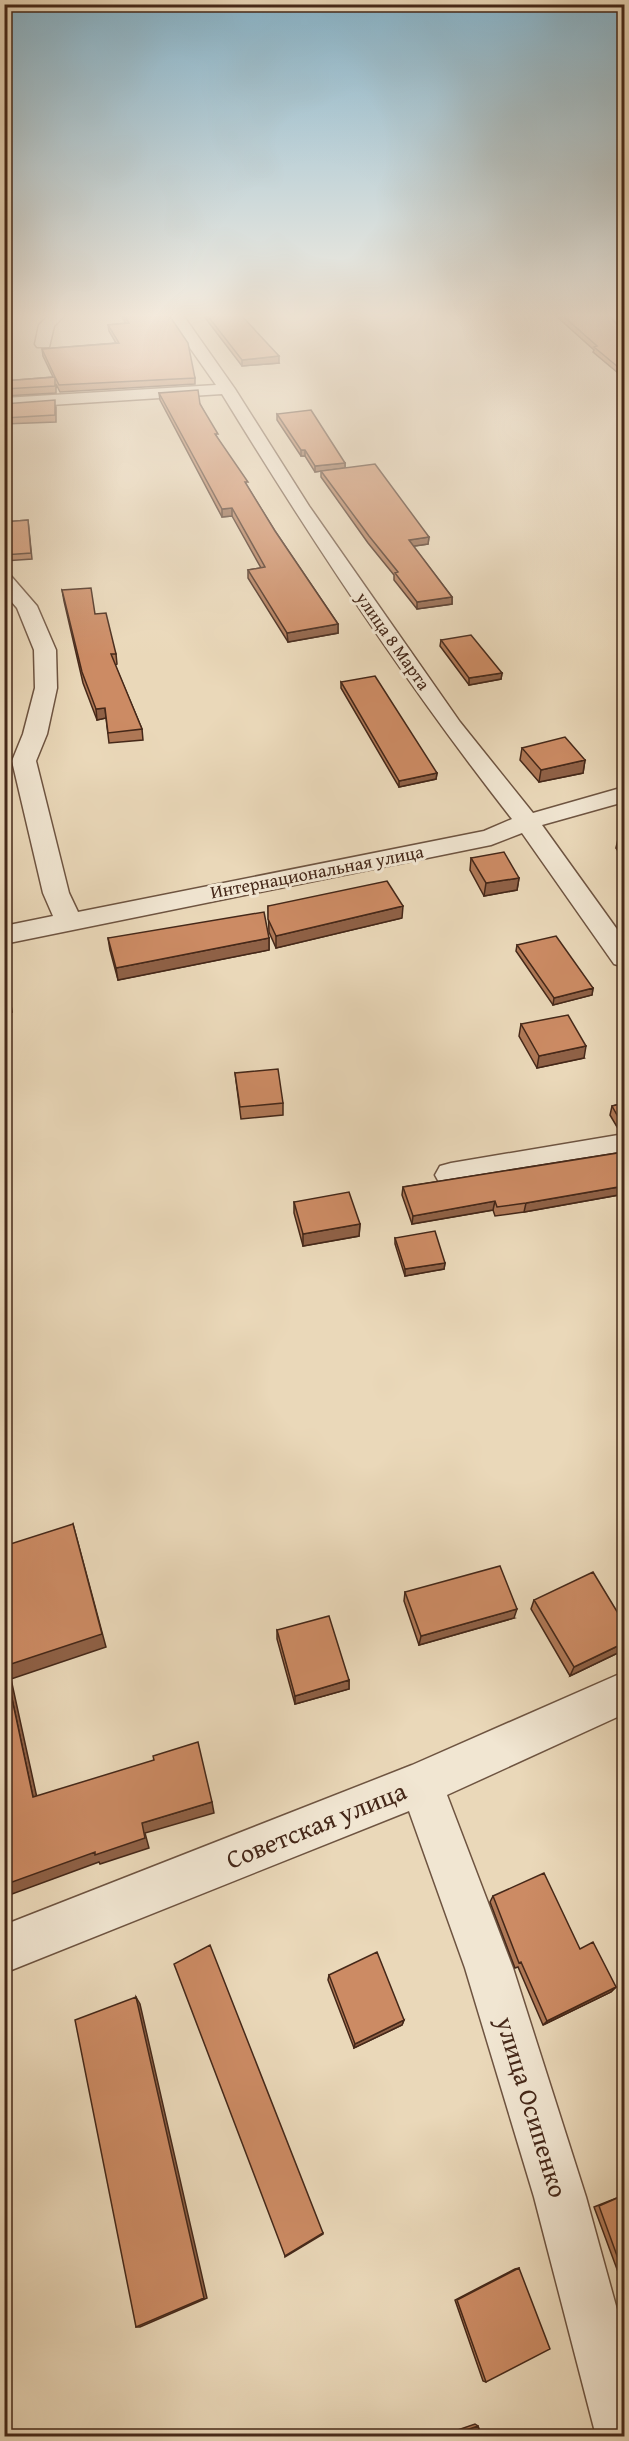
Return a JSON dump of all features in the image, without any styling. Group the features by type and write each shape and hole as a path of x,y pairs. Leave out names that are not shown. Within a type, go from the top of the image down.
{"street":[{"name":"улица 8 Марта","path":"252,429 300,506 446,718 527,822 624,958"},
{"path":"4,580 27,606 45,650 46,688 35,734 24,761 56,893 69,922"},
{"name":"Интернациональная улица","path":"4,935 491,837 527,822 624,794"},
{"path":"451,1175 624,1146"},
{"name":"Советская улица","path":"4,1949 421,1784 624,1694"},
{"name":"улица Осипенко","path":"421,1784 504,2014 560,2197 624,2436"}],"building":[{"path":"179,429 215,429 218,434 215,434 248,482 245,482 275,531 338,624 287,633 248,570 265,567 232,508 222,509"},
{"path":"287,429 323,429 345,463 315,466 305,450 301,450"},
{"path":"375,464 429,537 409,540 452,597 417,602 395,573 398,572 321,471"},
{"path":"28,520 31,553 4,555 4,522"},
{"path":"91,588 95,614 106,613 116,654 111,654 142,729 108,733 105,708 96,709 82,672 62,590"},
{"path":"471,635 502,673 469,678 441,640"},
{"path":"375,676 437,773 399,781 341,682"},
{"path":"565,737 585,760 541,770 522,748"},
{"path":"624,833 624,848 618,839"},
{"path":"504,852 519,878 486,883 471,858"},
{"path":"387,881 403,906 276,936 268,919 268,906"},
{"path":"264,912 269,938 116,968 108,938"},
{"path":"556,936 593,988 554,998 517,945"},
{"path":"4,965 10,1002 4,1003"},
{"path":"568,1015 586,1046 539,1056 521,1024"},
{"path":"278,1069 283,1103 240,1107 235,1073"},
{"path":"624,1103 624,1124 622,1124 612,1106"},
{"path":"624,1152 624,1186 526,1203 497,1207 495,1201 413,1216 403,1187"},
{"path":"349,1192 360,1224 303,1234 294,1202"},
{"path":"435,1231 445,1263 405,1269 395,1238"},
{"path":"73,1524 102,1634 5,1666 33,1797 154,1760 153,1756 198,1742 212,1802 142,1823 145,1838 95,1855 95,1852 4,1885 4,1546"},
{"path":"500,1566 517,1609 421,1636 405,1592"},
{"path":"593,1572 624,1623 624,1643 574,1667 534,1600"},
{"path":"329,1616 349,1680 295,1696 277,1630"},
{"path":"544,1873 580,1949 593,1942 616,1987 547,2021 521,1962 519,1963 493,1896"},
{"path":"210,1945 323,2233 285,2256 174,1964"},
{"path":"377,1952 404,2020 355,2044 329,1975"},
{"path":"136,1997 204,2298 136,2327 75,2020"},
{"path":"624,2195 624,2275 599,2206"},
{"path":"519,2268 550,2349 486,2382 457,2300"},
{"path":"478,2426 481,2436 449,2436"}]}
